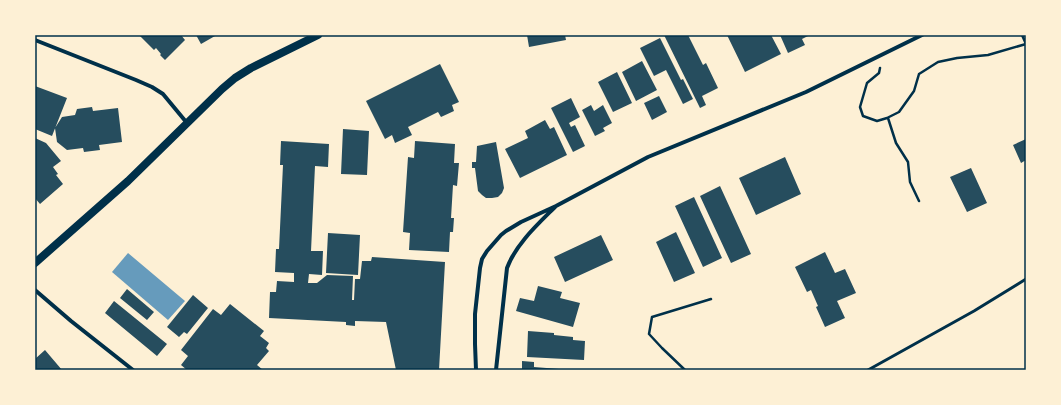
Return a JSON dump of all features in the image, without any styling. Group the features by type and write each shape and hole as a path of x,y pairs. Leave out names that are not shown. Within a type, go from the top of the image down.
{"main road":[{"path":"35,263 128,181 235,78 251,68 318,35"}],"street":[{"path":"476,370 474,331 478,278 482,260 490,247 506,231 648,158 806,92 922,35"},
{"path":"35,40 152,87 163,94 188,123"},
{"path":"496,370 502,323 506,271 508,265 520,246 556,206"},
{"path":"35,290 71,321 133,370"}],"lane":[{"path":"868,370 974,311 1026,279"}],"path":[{"path":"880,66 879,73 867,83 860,107 863,116 877,121 888,118 899,112 914,91 918,74 938,62 957,58 988,55 1026,44 1022,35"},
{"path":"888,118 896,144 908,162 910,182 919,201"},
{"path":"685,370 649,334 652,317 711,299"}],"water":[{"path":"128,253 185,301 168,320 112,272"}],"building":[{"path":"139,35 181,35 185,40 165,60 156,48 154,50"},
{"path":"196,35 214,35 215,36 201,44"},
{"path":"527,35 565,35 566,40 529,47"},
{"path":"664,35 688,35 703,65 706,63 718,88 702,96 706,105 700,108"},
{"path":"727,35 771,35 781,54 745,72"},
{"path":"780,35 810,35 802,39 805,45 788,53"},
{"path":"660,38 681,80 683,79 693,99 683,104 666,70 654,76 640,48"},
{"path":"642,61 657,90 636,101 622,72"},
{"path":"440,64 459,102 452,105 454,111 441,117 438,112 408,127 412,135 395,143 392,135 385,139 366,101"},
{"path":"617,72 632,103 613,112 598,82"},
{"path":"35,86 67,98 52,136 35,129"},
{"path":"659,96 667,112 652,120 644,103"},
{"path":"571,98 580,117 569,123 571,127 575,125 585,146 573,152 551,108"},
{"path":"591,105 594,111 603,105 612,123 603,128 605,131 595,136 582,110"},
{"path":"92,107 93,111 118,108 122,142 99,145 100,150 84,152 83,148 67,150 57,142 55,128 62,117 75,115 77,109"},
{"path":"545,120 550,129 554,127 567,155 520,178 505,149 528,138 525,131"},
{"path":"343,129 369,131 367,175 341,174"},
{"path":"35,138 46,143 61,161 53,167 58,174 56,175 63,184 40,204 35,198"},
{"path":"1026,139 1026,160 1021,163 1013,145"},
{"path":"281,141 329,144 328,167 315,166 311,251 323,251 322,275 309,274 308,283 317,283 327,275 353,276 352,300 354,300 355,279 360,279 362,261 371,261 372,257 445,262 439,370 396,370 386,322 355,321 355,326 346,325 346,322 269,318 270,292 276,292 277,281 294,282 294,273 275,272 276,249 279,249 283,165 280,165"},
{"path":"415,141 455,144 454,163 459,163 457,186 453,185 451,218 454,218 453,232 450,232 449,252 409,250 410,233 403,232 408,157 414,158"},
{"path":"496,142 504,188 498,197 486,198 478,191 475,168 472,168 472,162 476,162 477,146"},
{"path":"785,157 801,194 756,215 739,178"},
{"path":"971,168 987,203 967,212 950,177"},
{"path":"720,186 751,254 731,263 700,196"},
{"path":"694,197 722,258 703,267 675,206"},
{"path":"676,232 695,273 674,282 656,242"},
{"path":"328,233 360,235 358,275 326,273"},
{"path":"601,235 613,260 565,282 554,257"},
{"path":"825,252 835,273 845,269 856,293 837,301 845,318 825,327 816,307 818,306 811,290 807,292 795,267"},
{"path":"538,286 562,292 560,298 580,303 573,327 516,311 520,298 534,301"},
{"path":"127,289 154,312 147,320 120,298"},
{"path":"193,295 208,308 187,334 184,332 179,337 167,327"},
{"path":"114,301 167,344 157,356 105,313"},
{"path":"230,304 264,331 260,336 269,343 266,348 269,351 257,365 263,370 187,370 181,365 188,356 181,350 213,309 221,315"},
{"path":"528,331 554,333 554,335 573,337 573,340 585,341 584,360 527,357"},
{"path":"45,350 62,370 35,370 35,359"},
{"path":"522,361 534,362 534,367 559,370 522,370"}]}
